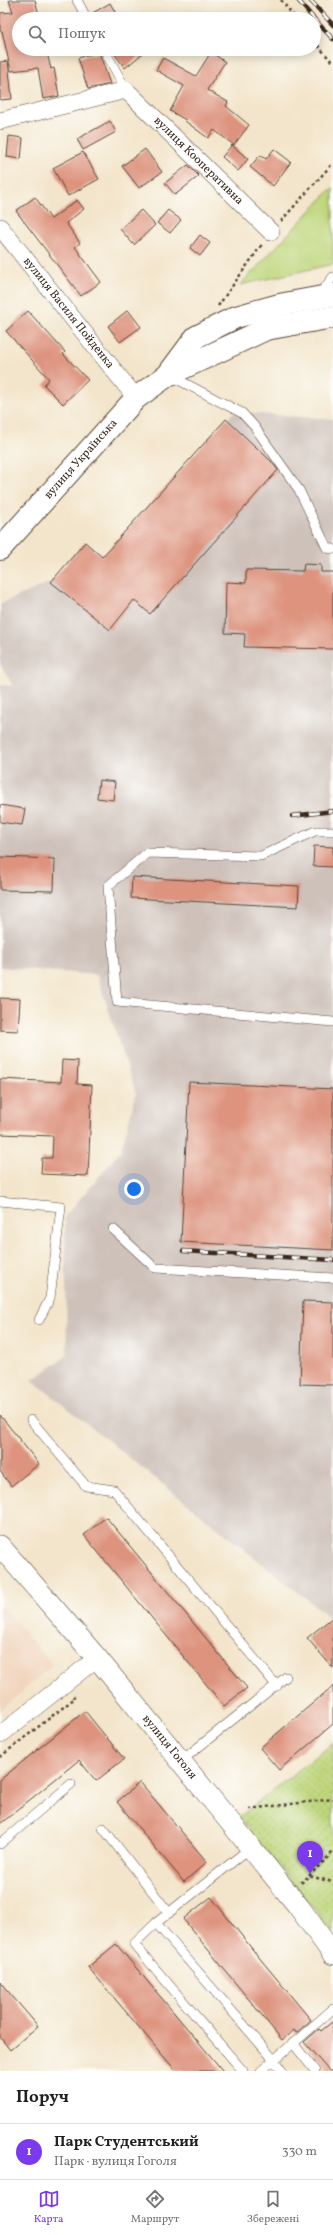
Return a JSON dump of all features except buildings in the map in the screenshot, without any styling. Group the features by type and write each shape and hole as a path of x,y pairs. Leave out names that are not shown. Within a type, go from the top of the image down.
{"main road":[{"name":"вулиця Українська","path":"168,375 196,337 236,317 279,305 325,296"},
{"name":"вулиця Українська","path":"2,541 136,398 168,375 266,329 333,317"}],"street":[{"path":"0,121 126,90"},
{"name":"вулиця Кооперативна","path":"126,90 271,232"},
{"name":"вулиця Василя Пойденка","path":"0,227 136,398"},
{"name":"вулиця Гоголя","path":"0,1546 97,1658 288,1893 333,1954"},
{"path":"0,1735 97,1658"}],"lane":[{"path":"77,0 83,12"},
{"path":"108,56 126,90"},
{"path":"325,296 333,277"},
{"path":"168,375 242,413 254,426 299,490 327,548 333,549"},
{"path":"333,831 315,831 261,856 147,853 108,886 117,1002 333,1022"},
{"path":"0,1201 61,1207 50,1298 39,1320"},
{"path":"113,1229 155,1268 333,1278"},
{"path":"31,1420 86,1486 114,1490 277,1686"},
{"path":"181,1761 286,1678"},
{"path":"0,1844 71,1784"},
{"path":"104,1828 169,1913"},
{"path":"243,2071 134,1944 156,1923 250,1848"},
{"path":"156,1923 282,2071"},
{"path":"261,2071 333,2009"},
{"path":"293,2043 315,2071"}],"path":[{"path":"281,0 290,12"},
{"path":"321,48 333,63"},
{"path":"213,312 271,232 333,163"},
{"path":"249,1809 333,1799"},
{"path":"288,1893 309,1876 333,1852"},
{"path":"309,1876 333,1882"}],"shaded area":[{"path":"234,412 333,419 333,1620 32,1380 67,1356 65,1216 121,1151 136,1093 97,975 0,967 0,685 13,686 0,664 0,604 51,582 85,542 103,556"},
{"path":"0,1604 53,1665 0,1710"}],"green space":[{"path":"333,187 333,264 240,285"},
{"path":"333,1743 333,1932 239,1817"}],"railway":[{"path":"298,0 308,12"},
{"path":"310,0 333,25"},
{"path":"321,26 333,39"},
{"path":"292,816 333,811"},
{"path":"183,1251 333,1260"}],"place":[{"name":"Парк Студентський","path":"310,1874"}]}
